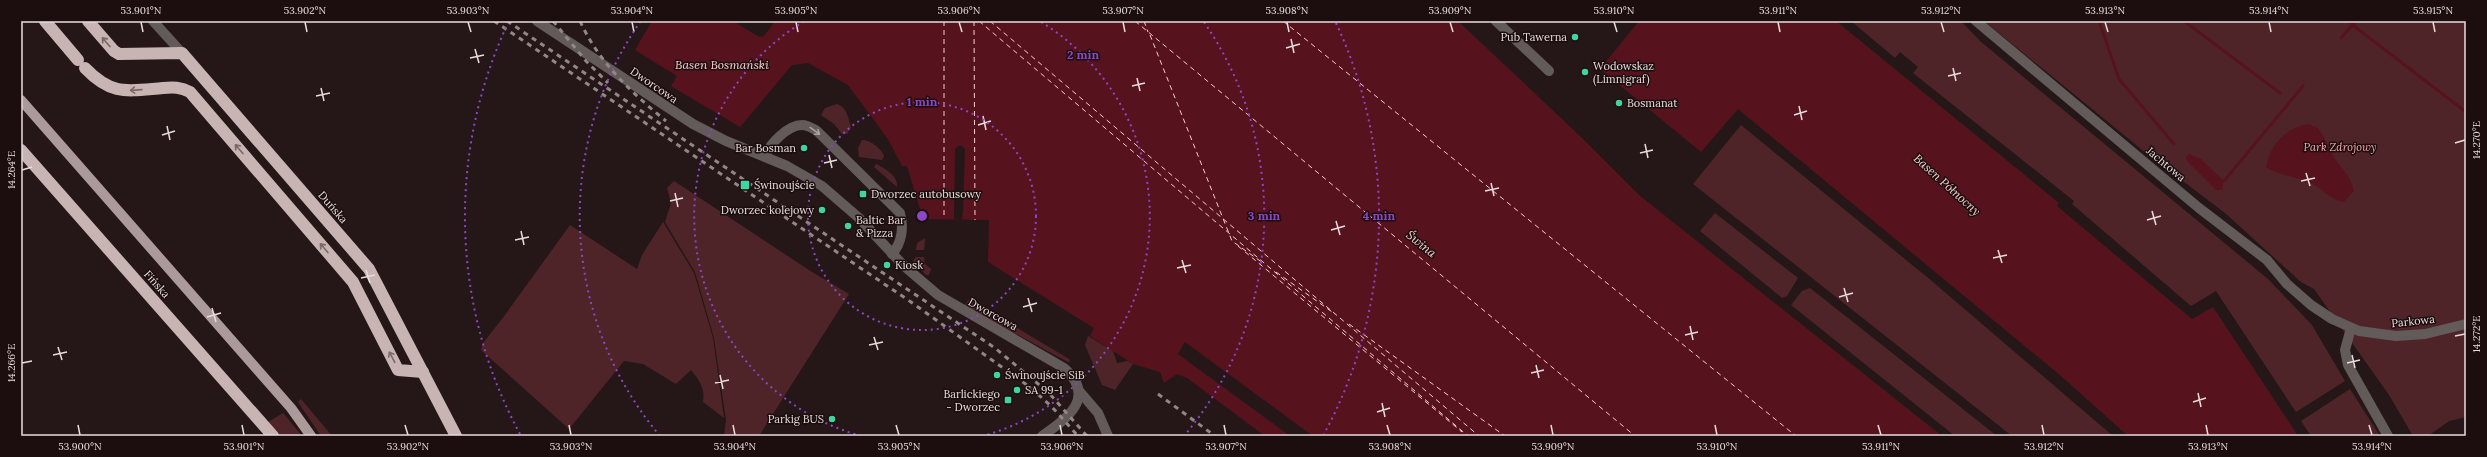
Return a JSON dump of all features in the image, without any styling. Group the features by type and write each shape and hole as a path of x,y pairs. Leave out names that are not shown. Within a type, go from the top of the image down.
{"highway":[{"path":"45,21 99,82 120,92 177,87 190,92 353,282 398,370 423,372"},
{"path":"88,21 114,51 120,54 182,54"},
{"name":"Duńska","path":"182,54 369,270 456,436"},
{"name":"Fińska","path":"21,150 272,436"}],"main road":[{"path":"21,100 291,408 311,436"}],"street":[{"name":"Duńska","path":"153,21 182,54"},
{"name":"Dworcowa","path":"536,21 693,124 726,141 794,170 822,186 859,218 892,254 926,286 959,309 1058,363 1071,374 1080,392 1098,413 1108,436"},
{"path":"1496,21 1548,72"},
{"name":"Jachtowa","path":"1976,21 2204,212 2267,260 2287,284 2311,305 2340,323"},
{"path":"765,157 774,143 797,126 807,125 817,131 900,213 903,228 897,249 892,254"},
{"name":"Parkowa","path":"2340,323 2351,328 2376,334 2410,336 2466,324"},
{"path":"2351,328 2345,350 2348,365 2388,436"},
{"path":"1042,436 1069,414 1076,404 1080,392"}],"green space":[{"path":"1851,21 1961,21 1980,41 2268,279 2312,325 2345,381 2296,412 2216,291 2191,306 2072,204 2074,201 1913,73 1918,67 1900,52 1895,58"},
{"name":"Park Zdrojowy","path":"1984,21 2466,21 2466,417 2449,421 2428,436 2413,436 2389,395 2314,289 2301,282 2225,213 2146,153"},
{"path":"837,104 845,110 848,117 851,127 847,134 842,134 834,124 821,115 825,108"},
{"path":"1741,125 1933,282 2113,436 2012,436 1693,184"},
{"path":"862,140 872,143 883,153 884,156 882,160 859,157 858,148"},
{"path":"876,164 887,170 893,176 897,183 897,187 874,167"},
{"path":"674,181 812,272 849,294 759,436 724,436 726,420 714,338 695,272 665,222 671,203 667,188"},
{"path":"1715,213 1798,278 1787,296 1782,298 1700,231"},
{"path":"663,222 694,273 713,338 724,418 703,402 701,385 691,370 676,384 643,364 624,361 569,429 481,350 483,343 570,225 637,269 642,255"},
{"path":"925,238 924,250 916,250 917,243"},
{"path":"916,257 924,257 925,264 931,269 929,275 926,275 913,261"},
{"path":"1810,288 1997,436 1955,436 1791,305 1802,291"},
{"path":"969,299 1069,359 1070,362 964,306"},
{"path":"1088,336 1113,351 1117,363 1128,361 1133,364 1115,390 1102,385 1085,345"},
{"path":"2350,389 2380,436 2311,436 2301,421"},
{"path":"301,399 332,436 321,436 298,402"},
{"path":"283,413 302,436 280,436 268,422"}],"water":[{"path":"652,21 733,21 759,37 764,36 775,21 1458,21 1580,136 1639,195 1942,436 1265,436 1187,378 1177,374 1164,383 1160,372 1133,364 1090,336 1094,328 988,262 989,220 923,219 907,166 902,166 888,139 848,85 808,63 792,65 740,127 671,86 677,76 635,50"},
{"name":"Basen Północny","path":"1639,21 1836,21 2059,203 2057,206 2192,319 2213,307 2298,436 2128,436 2061,376 1738,109 1701,152 1600,69"},
{"path":"2308,124 2318,128 2335,159 2351,182 2354,191 2344,202 2333,198 2310,183 2278,173 2266,167 2271,152 2280,139 2292,129"},
{"path":"2189,154 2201,159 2224,181 2222,190 2216,190 2187,161 2186,157"}],"pier":[{"path":"960,145 965,149 962,220 954,219 955,149"},
{"path":"1185,342 1313,436 1290,436 1178,354"}],"waterway":[{"path":"2099,21 2119,79 2174,144"},
{"path":"2184,21 2280,93"},
{"path":"2341,38 2356,21"},
{"path":"2350,23 2466,112"},
{"path":"2224,181 2303,86"}],"ferry route":[{"path":"944,21 944,219"},
{"path":"974,21 975,220"},
{"path":"979,21 1468,436"},
{"path":"990,21 1479,436"},
{"path":"1135,21 1635,436"},
{"path":"1144,21 1148,32"},
{"path":"1283,21 1796,436"},
{"path":"1150,35 1232,241 1263,263"},
{"path":"1238,246 1462,432"},
{"path":"1276,272 1335,314"},
{"path":"1349,324 1505,436"}],"railway":[{"path":"494,21 911,302 1031,388 1052,407 1078,436"},
{"path":"507,21 995,348 1049,393 1087,436"},
{"path":"553,21 586,61 608,83"},
{"path":"580,21 597,50 617,76 628,88 666,121"},
{"path":"1158,394 1215,436"}],"place":[{"name":"Pub Tawerna","path":"1575,37"},
{"name":"Wodowskaz (Limnigraf)","path":"1585,72"},
{"name":"Bosmanat","path":"1619,103"},
{"name":"Bar Bosman","path":"804,148"},
{"name":"Świnoujście","path":"745,185"},
{"name":"Dworzec autobusowy","path":"863,194"},
{"name":"Dworzec kolejowy","path":"822,210"},
{"name":"Baltic Bar & Pizza","path":"848,226"},
{"name":"Kiosk","path":"887,265"},
{"name":"Świnoujście SiB","path":"997,375"},
{"name":"SA 99-1","path":"1017,390"},
{"name":"Barlickiego - Dworzec","path":"1008,400"},
{"name":"Parkig BUS","path":"832,419"}],"water label":[{"name":"Basen Bosmański","path":"722,65"},
{"name":"Świna","path":"1421,244"}]}
